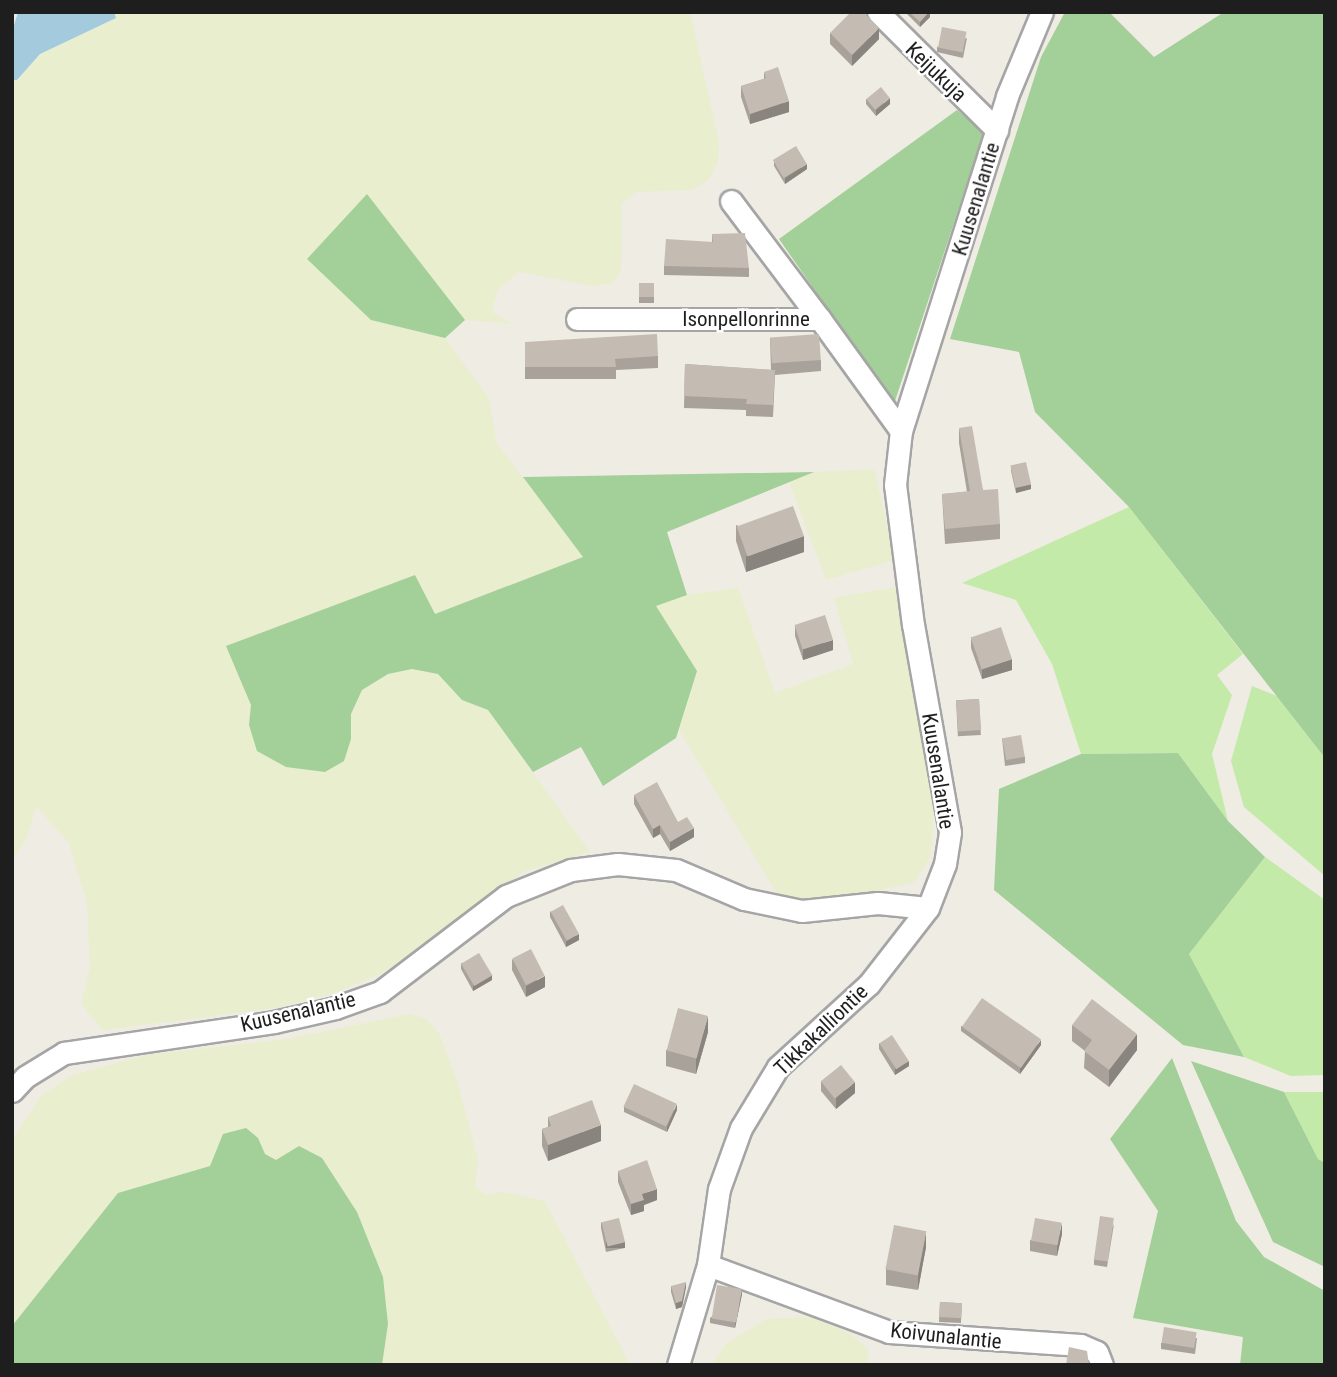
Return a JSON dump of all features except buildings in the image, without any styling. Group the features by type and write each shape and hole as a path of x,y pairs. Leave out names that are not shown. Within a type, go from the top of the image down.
{"street":[{"name":"Keijukuja","path":"877,12 997,130"},
{"name":"Kuusenalantie","path":"12,1091 24,1077 64,1053 274,1022 335,1008 380,992 506,896 571,870 618,864 676,870 744,899 802,911 878,903 928,908 945,864 950,832 913,625 895,485 901,431 997,130 1042,12"},
{"path":"731,201 820,318"},
{"name":"Isonpellonrinne","path":"577,319 820,318 901,431"},
{"name":"Tikkakalliontie","path":"678,1365 708,1265 719,1189 741,1128 778,1067 869,984 928,908"},
{"name":"Koivunalantie","path":"708,1265 889,1332 1081,1345 1097,1352 1102,1365"}],"green space":[{"path":"114,12 690,12 719,142 718,162 708,180 692,190 636,192 622,203 621,269 614,283 594,286 519,272 498,289 492,312 512,324 465,320 367,194 371,320 445,338 489,398 496,442 583,557 434,615 415,575 242,681 251,705 249,725 351,739 351,714 362,690 388,674 412,669 438,674 462,700 488,710 590,852 525,871 380,974 332,994 276,1008 103,1030 81,1004 90,967 87,903 69,843 36,807 26,840 12,860 12,80 18,80 40,54 116,18"},
{"path":"1065,12 1109,12 1154,57 1224,12 1325,12 1325,758 1129,507 1035,412 1019,352 950,339 1041,57"},
{"path":"957,110 984,132 894,404 779,239"},
{"path":"367,194 465,320 445,338 371,320 307,259"},
{"path":"874,469 895,560 826,580 789,482 814,472"},
{"path":"814,472 667,532 687,595 656,606 697,671 676,738 603,786 581,747 533,772 488,710 462,700 438,674 412,669 388,674 362,690 351,714 351,739 344,761 325,772 286,767 257,751 249,725 251,705 226,646 415,575 435,614 583,557 523,477"},
{"path":"1129,507 1243,654 1217,675 1232,695 1212,754 1228,821 1178,753 1081,754 1052,664 1016,600 962,583"},
{"path":"895,587 935,799 931,856 914,882 877,891 805,901 777,894 679,730 697,671 655,606 687,595 738,588 775,693 853,664 834,598"},
{"path":"1252,686 1277,696 1325,758 1325,876 1244,807 1231,761"},
{"path":"1178,753 1228,821 1265,857 1189,954 1244,1057 1183,1045 994,890 999,789 1081,754"},
{"path":"1265,857 1325,900 1325,1075 1291,1076 1244,1057 1189,954"},
{"path":"409,1014 425,1018 439,1033 457,1080 478,1160 475,1187 487,1195 502,1192 545,1201 630,1365 382,1365 388,1324 383,1277 357,1212 322,1158 276,1160 265,1154 258,1138 223,1134 210,1166 118,1193 12,1326 12,1140 41,1096 72,1075 147,1055 288,1039"},
{"path":"1172,1058 1236,1221 1264,1257 1325,1291 1325,1365 1240,1365 1243,1337 1133,1318 1158,1211 1110,1139"},
{"path":"1191,1061 1284,1092 1318,1159 1325,1163 1325,1267 1273,1242"},
{"path":"1284,1092 1325,1092 1325,1163 1318,1159"},
{"path":"246,1128 258,1138 265,1154 276,1160 299,1146 322,1158 357,1212 383,1277 388,1324 382,1365 12,1365 12,1326 118,1193 210,1166 223,1134"},
{"path":"810,1317 849,1333 868,1349 867,1365 711,1365 726,1344 766,1319"}],"water":[{"path":"18,12 114,12 116,18 40,54 17,80 12,80 12,32"}]}
